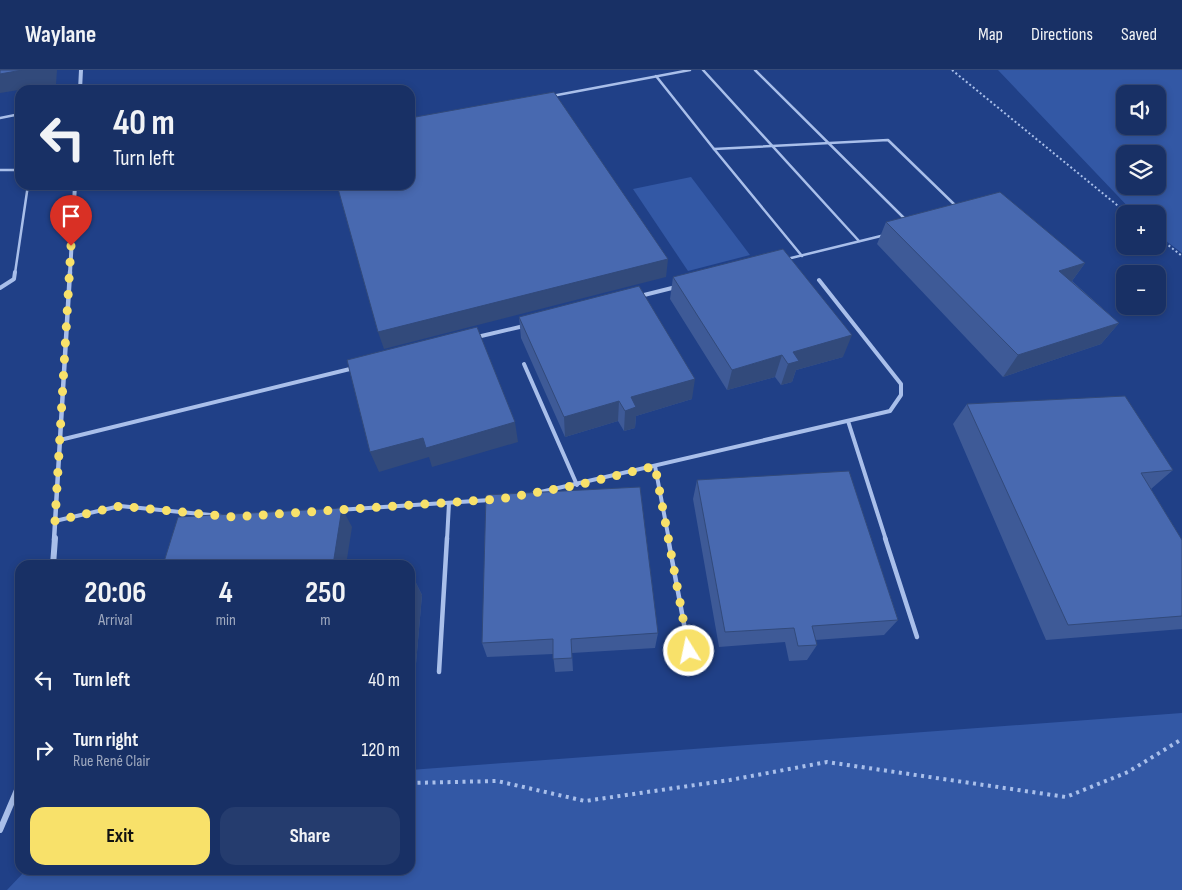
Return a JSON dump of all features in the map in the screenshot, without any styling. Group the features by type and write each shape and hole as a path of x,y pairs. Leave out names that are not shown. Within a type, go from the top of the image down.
{"street":[{"path":"80,85 81,70"},
{"path":"52,560 75,190"},
{"path":"0,830 3,816 15,793"}],"lane":[{"path":"552,96 690,70"},
{"path":"703,70 859,242"},
{"path":"755,70 907,220"},
{"path":"656,76 802,256"},
{"path":"0,118 15,115"},
{"path":"714,149 888,140 958,208 959,213"},
{"path":"0,170 15,170"},
{"path":"0,288 14,279 27,190"},
{"path":"782,261 886,234"},
{"path":"529,494 578,485 890,411 900,398 903,389 901,384 819,280"},
{"path":"638,297 677,287"},
{"path":"475,338 533,323"},
{"path":"524,364 578,485"},
{"path":"60,440 360,367"},
{"path":"848,421 918,637"},
{"path":"655,466 689,651"},
{"path":"331,510 492,500"},
{"path":"439,672 449,503"},
{"path":"55,521 120,506 224,516"}],"path":[{"path":"952,70 1117,205"},
{"path":"1166,243 1182,256"},
{"path":"415,783 498,781 585,801 730,780 827,762 1066,797 1128,772 1182,739"}],"shaded area":[{"path":"998,70 1182,70 1182,253 1166,241 1166,205 1126,205 1117,195 1166,195 1166,145 1116,145 1116,194"},
{"path":"691,177 750,255 688,271 633,189"},
{"path":"1182,713 1182,890 7,890 21,875 415,875 415,770"}],"building":[{"path":"0,70 22,70 0,74"},
{"path":"554,92 668,259 378,332 338,190 415,190 415,117"},
{"path":"1000,192 1085,263 1059,271 1119,323 1018,355 886,222"},
{"path":"783,249 852,335 793,352 799,361 788,364 782,355 732,370 673,277"},
{"path":"639,286 695,379 631,397 636,407 625,411 619,401 564,417 519,317"},
{"path":"477,327 515,422 426,448 423,438 370,452 347,360"},
{"path":"1125,396 1173,470 1141,473 1182,540 1182,616 1068,625 967,404"},
{"path":"849,471 898,620 812,626 817,645 798,646 794,628 725,632 697,480"},
{"path":"640,487 658,633 571,639 572,658 553,659 553,639 482,643 486,495"},
{"path":"342,508 334,560 165,560 178,517"}],"route":[{"path":"71,246 55,521 120,506 233,517 500,499 578,485 655,466 689,651"}]}
